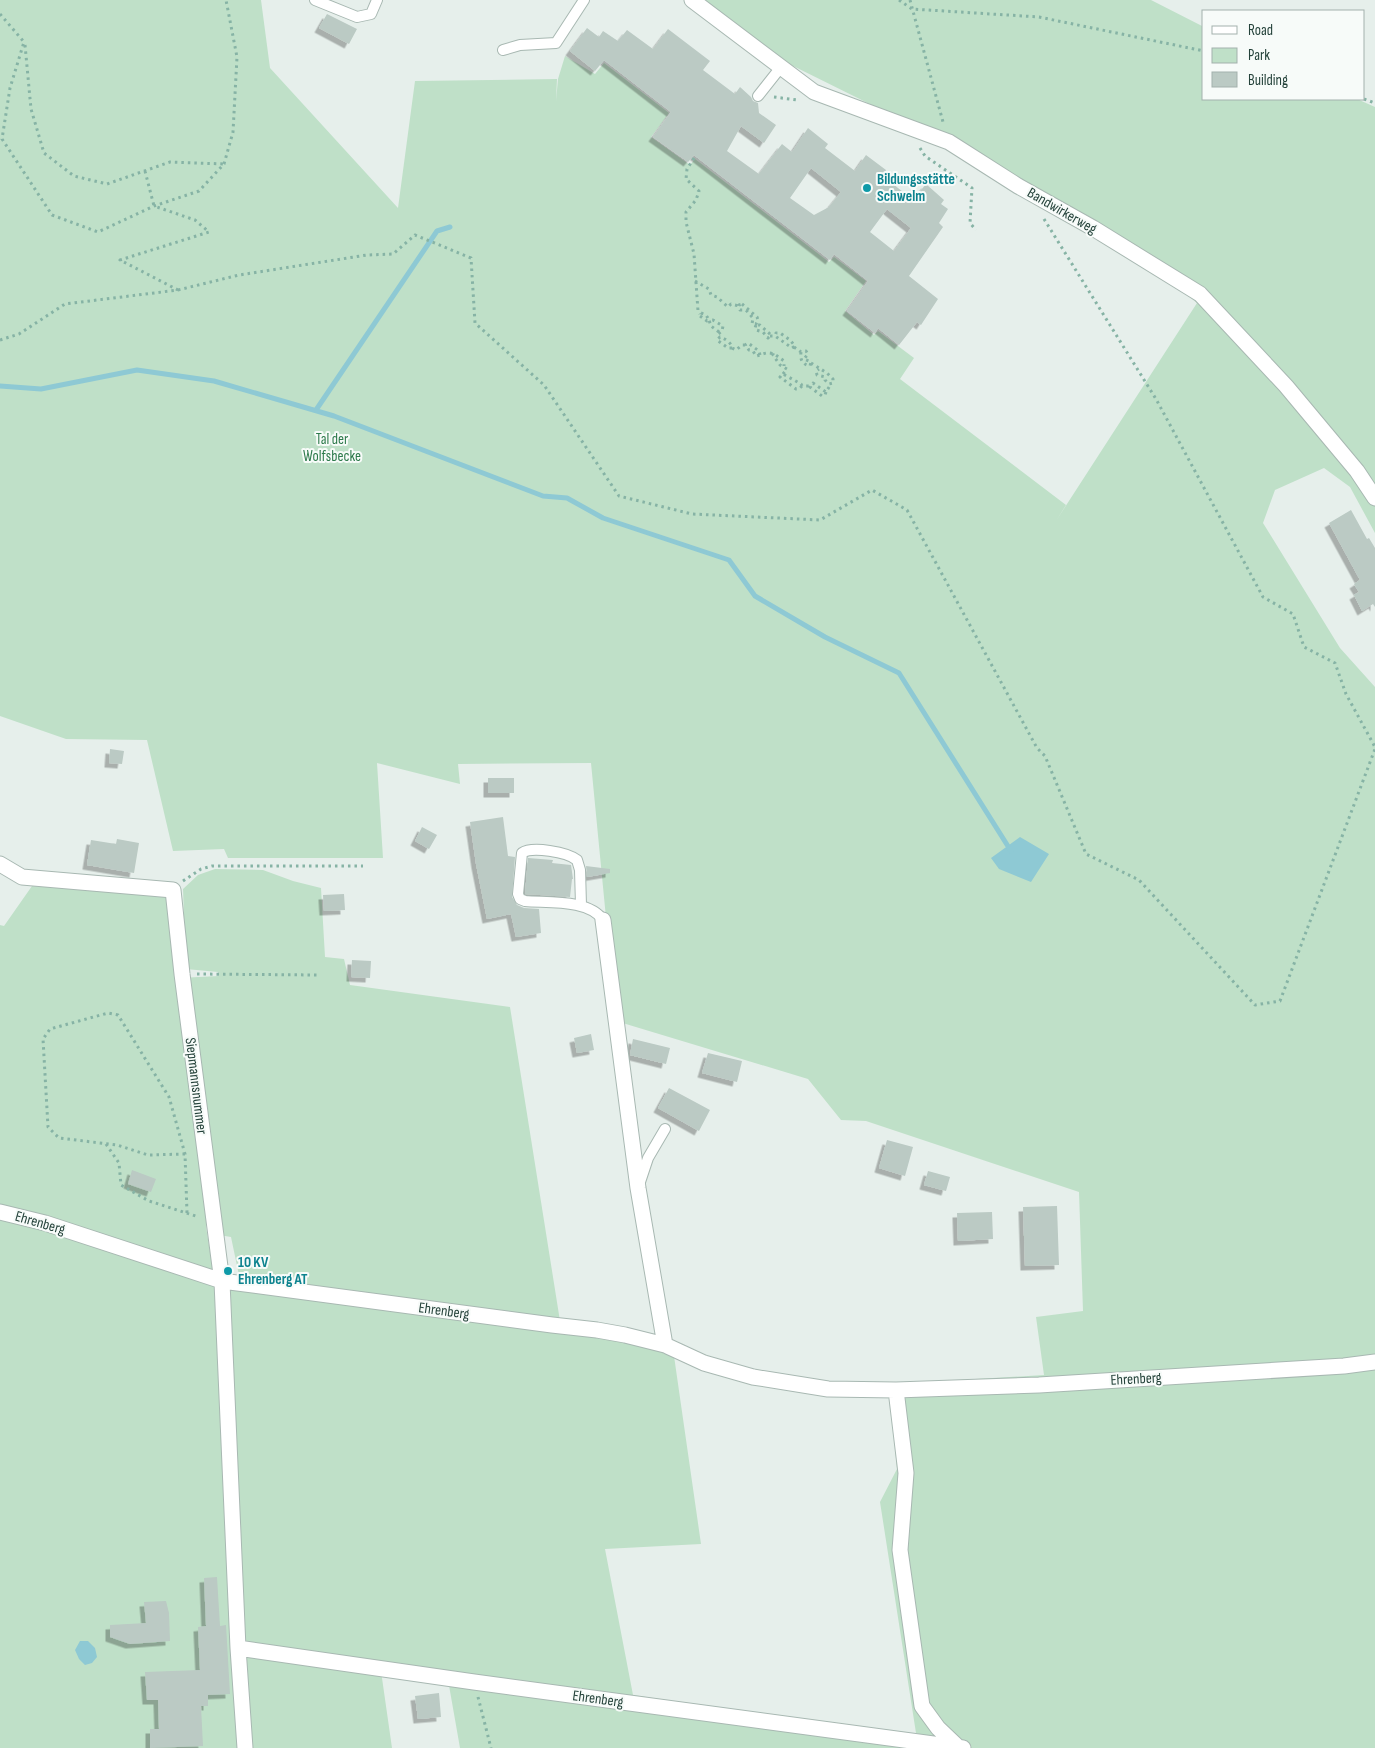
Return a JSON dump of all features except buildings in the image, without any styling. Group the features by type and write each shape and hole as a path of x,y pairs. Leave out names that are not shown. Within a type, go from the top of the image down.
{"street":[{"name":"Bandwirkerweg","path":"692,0 814,92 948,142 1018,186 1093,228 1200,294 1286,386 1358,470 1375,498"},
{"path":"0,864 22,877 173,890"},
{"name":"Siepmannsnummer","path":"173,890 182,974 222,1280"},
{"path":"603,920 638,1188 665,1345"},
{"name":"Ehrenberg","path":"0,1212 45,1223 222,1280 552,1326 597,1330 665,1345 704,1363 753,1378 828,1389 896,1390 1059,1384 1344,1366 1375,1362"},
{"path":"222,1280 238,1648 245,1748"},
{"path":"896,1390 906,1473 900,1550 922,1706 938,1728 959,1748"},
{"name":"Ehrenberg","path":"238,1648 963,1748"}],"lane":[{"path":"315,0 358,17 371,14 377,0"},
{"path":"503,50 520,45 556,43 584,0"},
{"path":"760,93 780,66"},
{"path":"581,905 580,870 577,860 567,853 528,850 522,853 518,894 520,899 525,901 581,905 598,913 603,920"},
{"path":"638,1188 648,1158 665,1129"}],"path":[{"path":"24,42 10,88 2,139 52,215 98,232 154,206 200,191 224,164 233,132 237,57 226,0"},
{"path":"899,0 912,9 1039,17 1202,51"},
{"path":"910,0 948,142"},
{"path":"0,14 24,42 31,109 44,153 74,176 108,184 170,162 224,164"},
{"path":"760,93 772,97 799,100"},
{"path":"917,144 925,156 972,188 970,223 976,230"},
{"path":"694,158 687,169 686,179 699,191 696,200 686,212 686,222 694,254 698,311 700,314 706,315 711,326 719,332"},
{"path":"145,171 154,206"},
{"path":"154,206 194,220 209,232 120,260 178,290"},
{"path":"0,340 19,334 65,304 178,290 240,275 367,255 393,254 416,235 471,258 476,323 544,384 619,496 692,514 820,520 872,490 907,510 1037,748 1045,756 1086,854 1140,880 1255,1005 1280,1001 1375,748 1346,694 1335,663 1304,647 1293,614 1263,598 1156,399 1041,215"},
{"path":"695,281 709,289 711,295 717,297 728,307 731,304 739,306 740,310 746,310 753,318 752,324 759,325 770,336 774,336 801,352 806,351 808,354 804,359 827,373 834,382 825,395 821,396 811,386"},
{"path":"709,320 713,320 722,326 722,331 717,335 731,344 732,348 736,350 742,344 753,351 756,356 766,353 773,354 780,365 787,369 780,377 796,389 799,390 802,386"},
{"path":"774,336 776,333 780,333 795,344 794,347"},
{"path":"801,352 800,356 803,363 809,366 811,364"},
{"path":"819,369 816,372 817,375 825,377 827,382 831,384"},
{"path":"783,374 802,386 814,384 826,392"},
{"path":"173,890 186,879 212,866 363,866"},
{"path":"182,974 317,975"},
{"path":"185,1154 148,1155 117,1145 59,1138 48,1127 43,1039 50,1029 108,1013 118,1015 169,1097 185,1154 187,1213"},
{"path":"106,1144 119,1163 121,1185 149,1201 214,1222"},
{"path":"474,1682 491,1748"}],"green space":[{"name":"Tal der Wolfsbecke","path":"0,0 261,0 270,68 398,208 415,81 557,79 556,101 558,79 565,56 595,74 604,63 669,113 651,137 690,165 695,159 829,262 834,257 866,281 845,311 874,335 878,331 914,358 900,379 1066,505 1056,521 1197,303 1097,221 1019,178 779,59 697,0 1151,0 1202,26 1202,100 1359,100 1375,107 1375,533 1350,487 1324,468 1275,490 1263,523 1340,648 1375,687 1375,1748 460,1748 447,1674 380,1664 392,1748 0,1748 0,1215 224,1282 626,1340 674,1356 701,1544 605,1549 633,1695 950,1744 916,1733 880,1502 897,1469 890,1392 925,1382 1044,1375 1036,1317 1083,1311 1079,1192 866,1121 841,1120 808,1079 616,1021 591,763 458,764 460,784 377,763 383,858 228,858 224,849 173,851 147,740 66,739 0,716"},
{"path":"215,869 263,870 293,881 321,888 325,957 344,959 350,985 510,1007 560,1321 240,1280 231,1237 219,1235 206,1213 206,1227 213,1270 0,1208 0,925 4,926 32,886 169,894 179,978 219,976 218,972 186,969 183,889 198,875"}],"water":[{"path":"1020,837 1049,854 1031,882 999,869 991,858"},
{"path":"80,1641 88,1641 95,1648 97,1657 92,1663 85,1665 79,1659 75,1650"}],"waterway":[{"path":"316,410 437,231 450,227"},
{"path":"0,386 41,389 137,370 214,381 334,416 543,496 567,498 603,518 729,560 755,596 825,637 899,673 1011,851"}],"place":[{"name":"Bildungsstätte Schwelm","path":"867,188"},
{"name":"10 KV Ehrenberg AT","path":"228,1271"}]}
